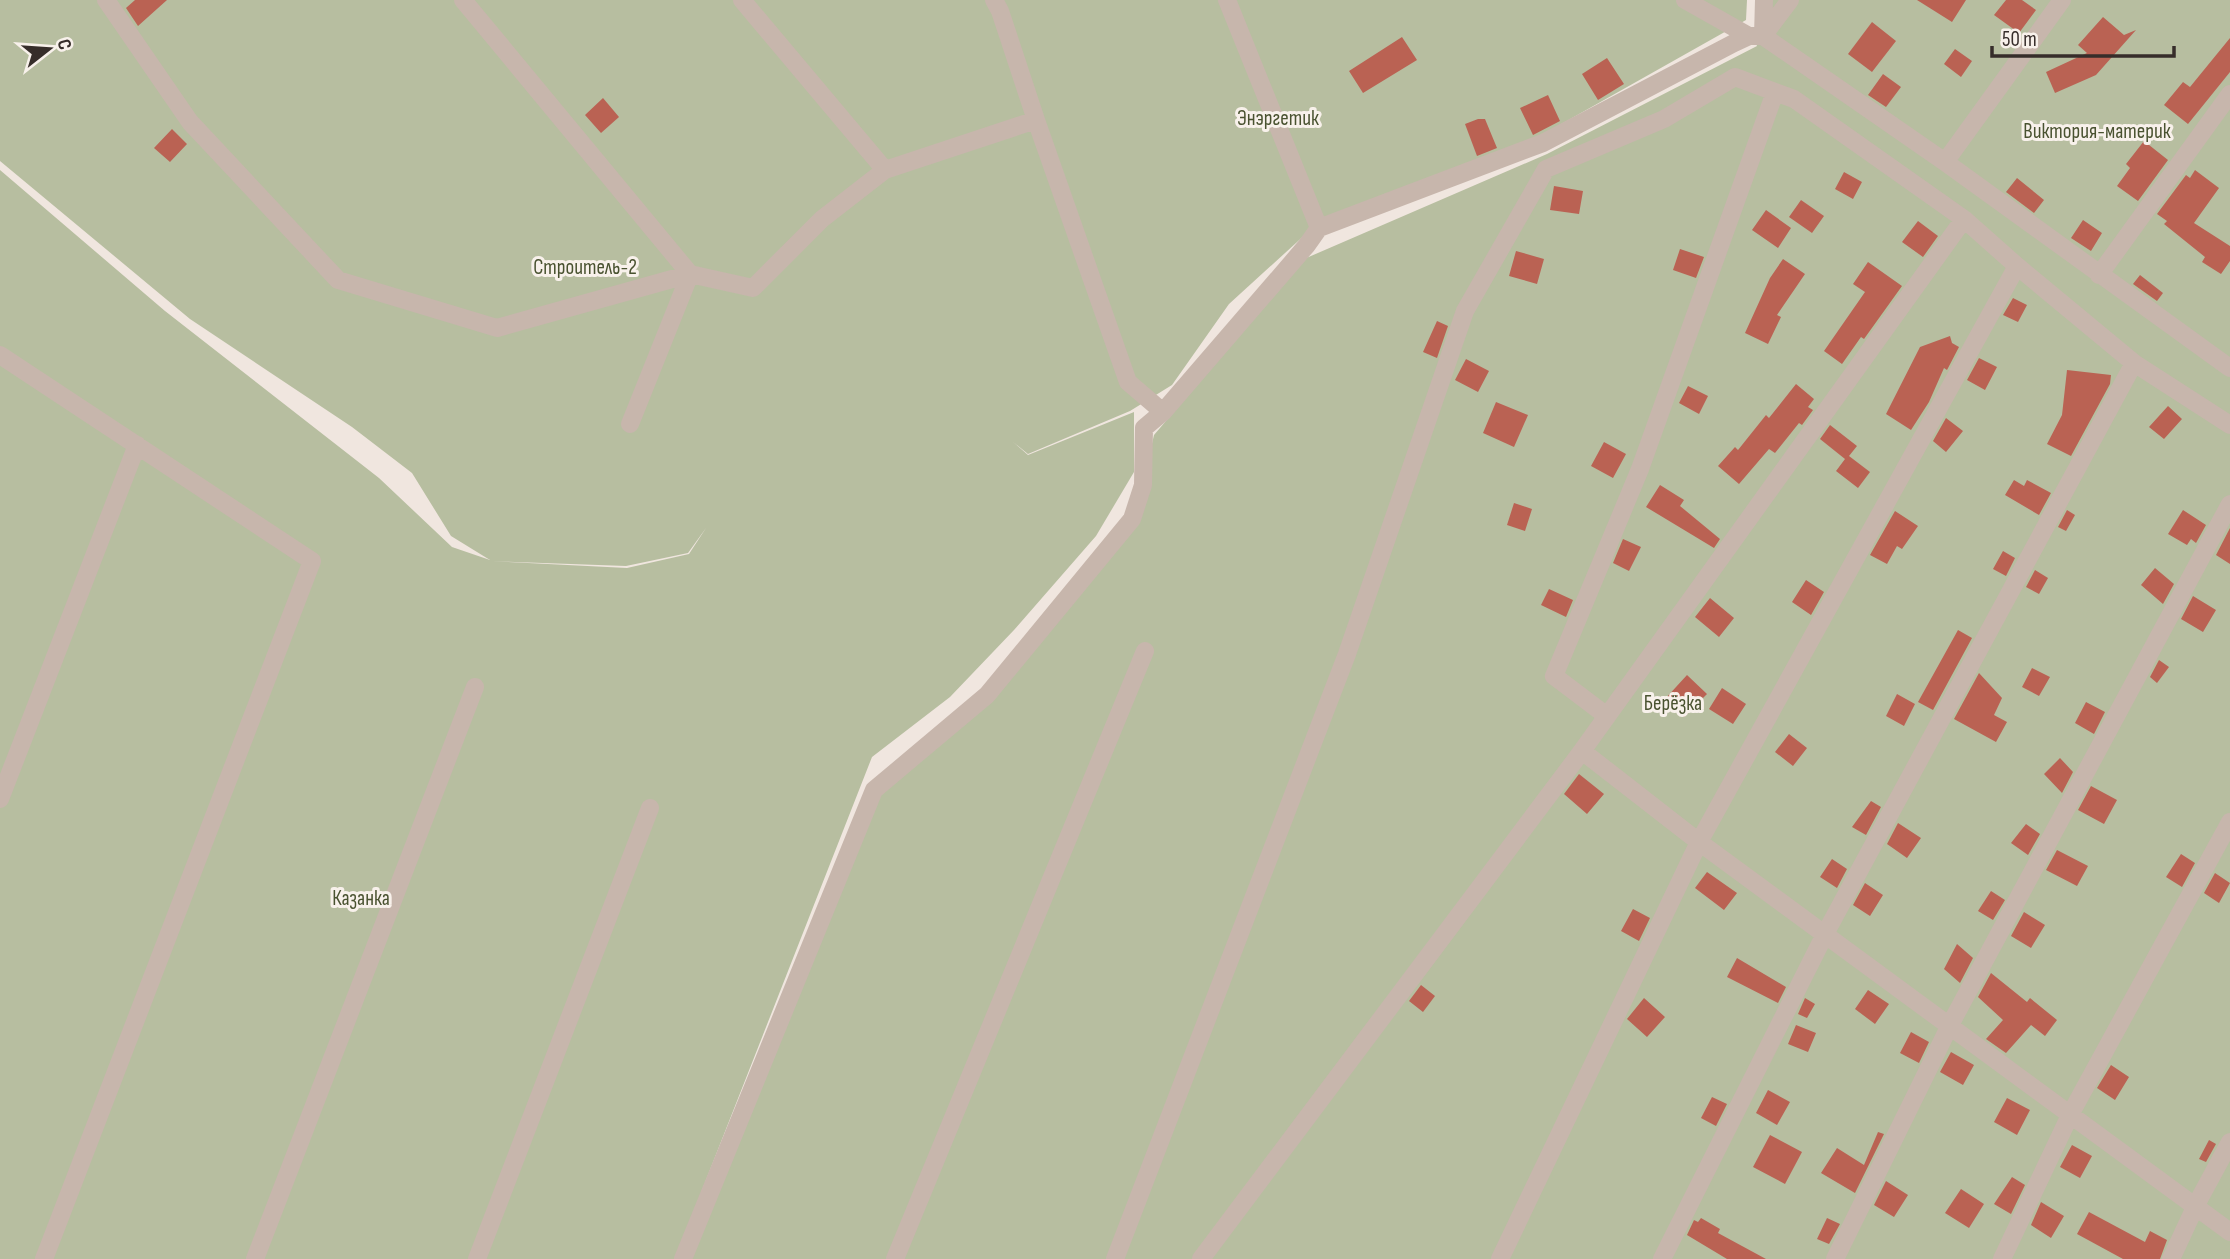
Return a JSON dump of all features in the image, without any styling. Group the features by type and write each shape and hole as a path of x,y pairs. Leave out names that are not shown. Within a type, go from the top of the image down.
{"lane":[{"path":"106,0 191,122 338,280 497,328 690,274 753,288 822,219 885,170 1036,120"},
{"path":"463,0 690,274"},
{"path":"742,0 885,170"},
{"path":"994,0 1128,382 1163,412"},
{"path":"1227,0 1319,228"},
{"path":"1685,0 1756,36 1945,162 2230,368"},
{"path":"1756,36 1764,0"},
{"path":"683,1259 874,790 987,695 1132,519 1143,485 1144,428 1163,412 1319,228 1543,143 1756,36 1790,0"},
{"path":"1945,162 2062,0"},
{"path":"1115,1259 1347,654 1465,311 1546,169 1664,119 1735,77 1794,99 1964,219 2017,267 2134,363 2230,425"},
{"path":"1607,716 1554,676 1640,469 1775,92"},
{"path":"2099,275 2230,94"},
{"path":"1200,1259 1582,751 1964,219"},
{"path":"1500,1259 1699,842 2017,267"},
{"path":"630,424 690,274"},
{"path":"0,355 312,561 44,1259"},
{"path":"1662,1259 1825,934 2134,363"},
{"path":"0,799 137,445"},
{"path":"1835,1259 1950,1025 2230,504"},
{"path":"895,1259 1145,651"},
{"path":"255,1259 475,687"},
{"path":"1582,751 1699,842 2230,1232"},
{"path":"477,1259 650,808"},
{"path":"2002,1259 2071,1114 2230,821"},
{"path":"2171,1259 2230,1142"}],"green space":[{"path":"0,0 1747,0 1746,20 1533,140 1307,233 1229,304 1172,385 1130,411 1028,454 1012,441 1028,455 1134,412 1134,472 1096,536 1014,630 950,697 872,757 675,1259 0,1259 0,170 165,311 379,478 452,547 490,560 451,536 412,473 352,427 190,319 0,161","holes":["706,528 689,554 627,568 491,561 626,566 688,553"]},
{"name":"Берёзка","path":"1769,0 2230,0 2230,1259 688,1259 892,766 992,684 1138,503 1154,435 1304,259 1547,154 1757,46 1752,34"}],"building":[{"path":"135,0 167,0 138,26 126,8"},
{"path":"1917,0 1966,0 1952,22"},
{"path":"2006,0 2022,0 2036,10 2019,33 1994,15"},
{"path":"2103,17 2124,35 2136,30 2096,75 2055,93 2046,72 2087,53 2078,45"},
{"path":"1872,22 1896,41 1872,72 1848,54"},
{"path":"1402,37 1417,60 1363,93 1349,71"},
{"path":"2230,38 2230,72 2188,124 2164,105 2183,82 2190,87"},
{"path":"1955,49 1972,61 1961,77 1944,64"},
{"path":"1607,58 1624,84 1598,100 1582,74"},
{"path":"1883,74 1901,87 1886,107 1868,95"},
{"path":"1548,95 1560,121 1533,135 1520,108"},
{"path":"603,98 619,117 601,133 585,115"},
{"path":"1485,119 1497,148 1477,156 1465,124"},
{"path":"172,129 187,144 170,162 154,148"},
{"path":"2144,141 2168,160 2138,201 2117,186 2130,168 2126,164"},
{"path":"2195,170 2219,188 2194,223 2230,246 2230,261 2221,274 2202,262 2205,257 2164,224 2167,221 2157,214 2186,175 2190,178"},
{"path":"1844,172 1862,182 1853,199 1835,189"},
{"path":"2017,178 2044,200 2034,213 2006,192"},
{"path":"1554,186 1583,191 1579,214 1550,210"},
{"path":"1801,200 1824,216 1812,233 1789,217"},
{"path":"1766,210 1791,228 1778,248 1752,230"},
{"path":"2083,220 2102,233 2091,251 2071,238"},
{"path":"1918,221 1938,236 1923,257 1902,242"},
{"path":"1680,249 1704,257 1696,278 1673,270"},
{"path":"1516,251 1544,259 1537,284 1509,276"},
{"path":"1783,259 1805,274 1777,315 1781,317 1768,344 1745,333 1770,278"},
{"path":"1868,262 1902,286 1864,339 1861,337 1842,364 1824,351 1865,292 1853,284"},
{"path":"2140,275 2163,293 2157,301 2133,284"},
{"path":"2013,298 2027,305 2018,322 2003,315"},
{"path":"1437,321 1448,326 1437,358 1423,352"},
{"path":"1950,336 1952,343 1959,347 1947,370 1944,368 1929,402 1911,430 1886,414 1920,347"},
{"path":"1979,358 1997,367 1985,390 1967,380"},
{"path":"1466,359 1489,371 1478,392 1455,380"},
{"path":"2067,370 2111,375 2110,384 2071,456 2047,444 2062,415"},
{"path":"1796,384 1814,399 1808,407 1813,410 1775,453 1769,449 1739,484 1718,466 1735,447 1738,450 1766,415 1769,418"},
{"path":"1688,386 1708,396 1699,414 1679,403"},
{"path":"1496,402 1528,415 1514,447 1483,433"},
{"path":"2168,406 2182,419 2164,439 2149,427"},
{"path":"1946,418 1963,431 1946,452 1933,441"},
{"path":"1830,425 1857,446 1849,456 1870,472 1858,488 1836,471 1845,459 1820,439"},
{"path":"1604,442 1626,454 1613,478 1591,466"},
{"path":"2014,480 2024,486 2027,480 2051,493 2039,515 2005,495"},
{"path":"1660,485 1684,500 1680,506 1720,539 1714,548 1646,507"},
{"path":"1514,503 1532,509 1525,531 1507,525"},
{"path":"2067,510 2075,515 2066,531 2058,527"},
{"path":"2183,510 2206,525 2196,543 2191,539 2187,545 2168,534"},
{"path":"1895,511 1918,526 1902,549 1897,546 1887,564 1870,555"},
{"path":"2230,528 2230,564 2216,555"},
{"path":"1623,539 1641,547 1629,571 1613,563"},
{"path":"2003,551 2015,558 2006,576 1993,569"},
{"path":"2155,568 2174,584 2163,604 2141,585"},
{"path":"2035,570 2048,578 2039,594 2026,587"},
{"path":"1806,580 1824,592 1811,615 1792,602"},
{"path":"1549,589 1573,600 1566,617 1541,605"},
{"path":"2193,596 2216,610 2203,632 2181,619"},
{"path":"1710,598 1734,618 1719,637 1695,617"},
{"path":"1958,630 1972,638 1933,710 1918,702"},
{"path":"2159,660 2169,667 2157,683 2150,677"},
{"path":"2032,668 2050,677 2039,696 2022,687"},
{"path":"1979,673 2002,698 1994,715 2007,722 1996,742 1954,719"},
{"path":"1687,675 1707,694 1684,717 1665,699"},
{"path":"1722,688 1746,704 1733,724 1709,709"},
{"path":"1897,694 1915,704 1904,726 1886,716"},
{"path":"2086,702 2105,712 2094,734 2075,723"},
{"path":"1789,734 1807,748 1793,766 1775,752"},
{"path":"2060,758 2073,772 2062,793 2044,774"},
{"path":"1579,774 1604,794 1587,814 1564,794"},
{"path":"2091,786 2117,800 2104,824 2078,810"},
{"path":"1871,801 1881,807 1866,835 1852,827"},
{"path":"1898,823 1921,838 1907,858 1887,844"},
{"path":"2026,824 2040,834 2028,855 2011,843"},
{"path":"2057,850 2088,866 2077,886 2046,870"},
{"path":"2181,854 2195,863 2182,887 2166,877"},
{"path":"1832,859 1847,869 1837,888 1820,877"},
{"path":"1707,872 1737,893 1724,910 1695,888"},
{"path":"2215,873 2230,883 2219,903 2204,893"},
{"path":"1865,883 1883,895 1870,916 1853,905"},
{"path":"1991,891 2005,900 1993,920 1978,911"},
{"path":"1633,909 1650,918 1639,941 1621,931"},
{"path":"2024,912 2045,925 2031,948 2011,936"},
{"path":"1957,944 1973,958 1960,983 1944,969"},
{"path":"1737,958 1786,987 1778,1003 1727,977"},
{"path":"1991,973 2027,1002 2030,998 2057,1020 2045,1036 2031,1025 2006,1053 1986,1039 2003,1020 1978,997"},
{"path":"1421,985 1435,996 1423,1012 1409,1001"},
{"path":"1868,990 1889,1004 1875,1024 1855,1009"},
{"path":"1644,998 1665,1017 1647,1037 1627,1019"},
{"path":"1805,998 1815,1004 1807,1018 1798,1014"},
{"path":"1796,1025 1816,1033 1808,1052 1788,1044"},
{"path":"1911,1032 1929,1042 1919,1063 1900,1053"},
{"path":"1951,1052 1974,1065 1963,1085 1940,1072"},
{"path":"2111,1065 2129,1077 2115,1100 2097,1088"},
{"path":"1768,1090 1790,1102 1777,1125 1756,1113"},
{"path":"1712,1097 1727,1104 1716,1126 1701,1118"},
{"path":"2007,1098 2030,1110 2017,1135 1994,1122"},
{"path":"1878,1132 1884,1134 1855,1193 1821,1173 1837,1148 1864,1165"},
{"path":"1770,1135 1802,1152 1785,1184 1753,1167"},
{"path":"2209,1140 2216,1144 2206,1162 2199,1159"},
{"path":"2072,1145 2092,1156 2080,1178 2060,1167"},
{"path":"2012,1177 2025,1185 2011,1214 1994,1204"},
{"path":"1886,1181 1908,1195 1894,1217 1874,1205"},
{"path":"1961,1189 1984,1204 1969,1228 1945,1213"},
{"path":"2041,1202 2064,1216 2051,1238 2031,1225"},
{"path":"2089,1212 2145,1242 2150,1231 2167,1240 2160,1259 2123,1259 2077,1234"},
{"path":"1701,1218 1720,1229 1718,1233 1766,1259 1727,1259 1687,1235 1694,1220 1698,1222"},
{"path":"1827,1218 1840,1224 1829,1244 1817,1239"}],"park label":[{"name":"Энэргетик","path":"1278,118"},
{"name":"Виктория-материк","path":"2097,131"},
{"name":"Строитель-2","path":"585,267"},
{"name":"Казанка","path":"361,898"}]}
